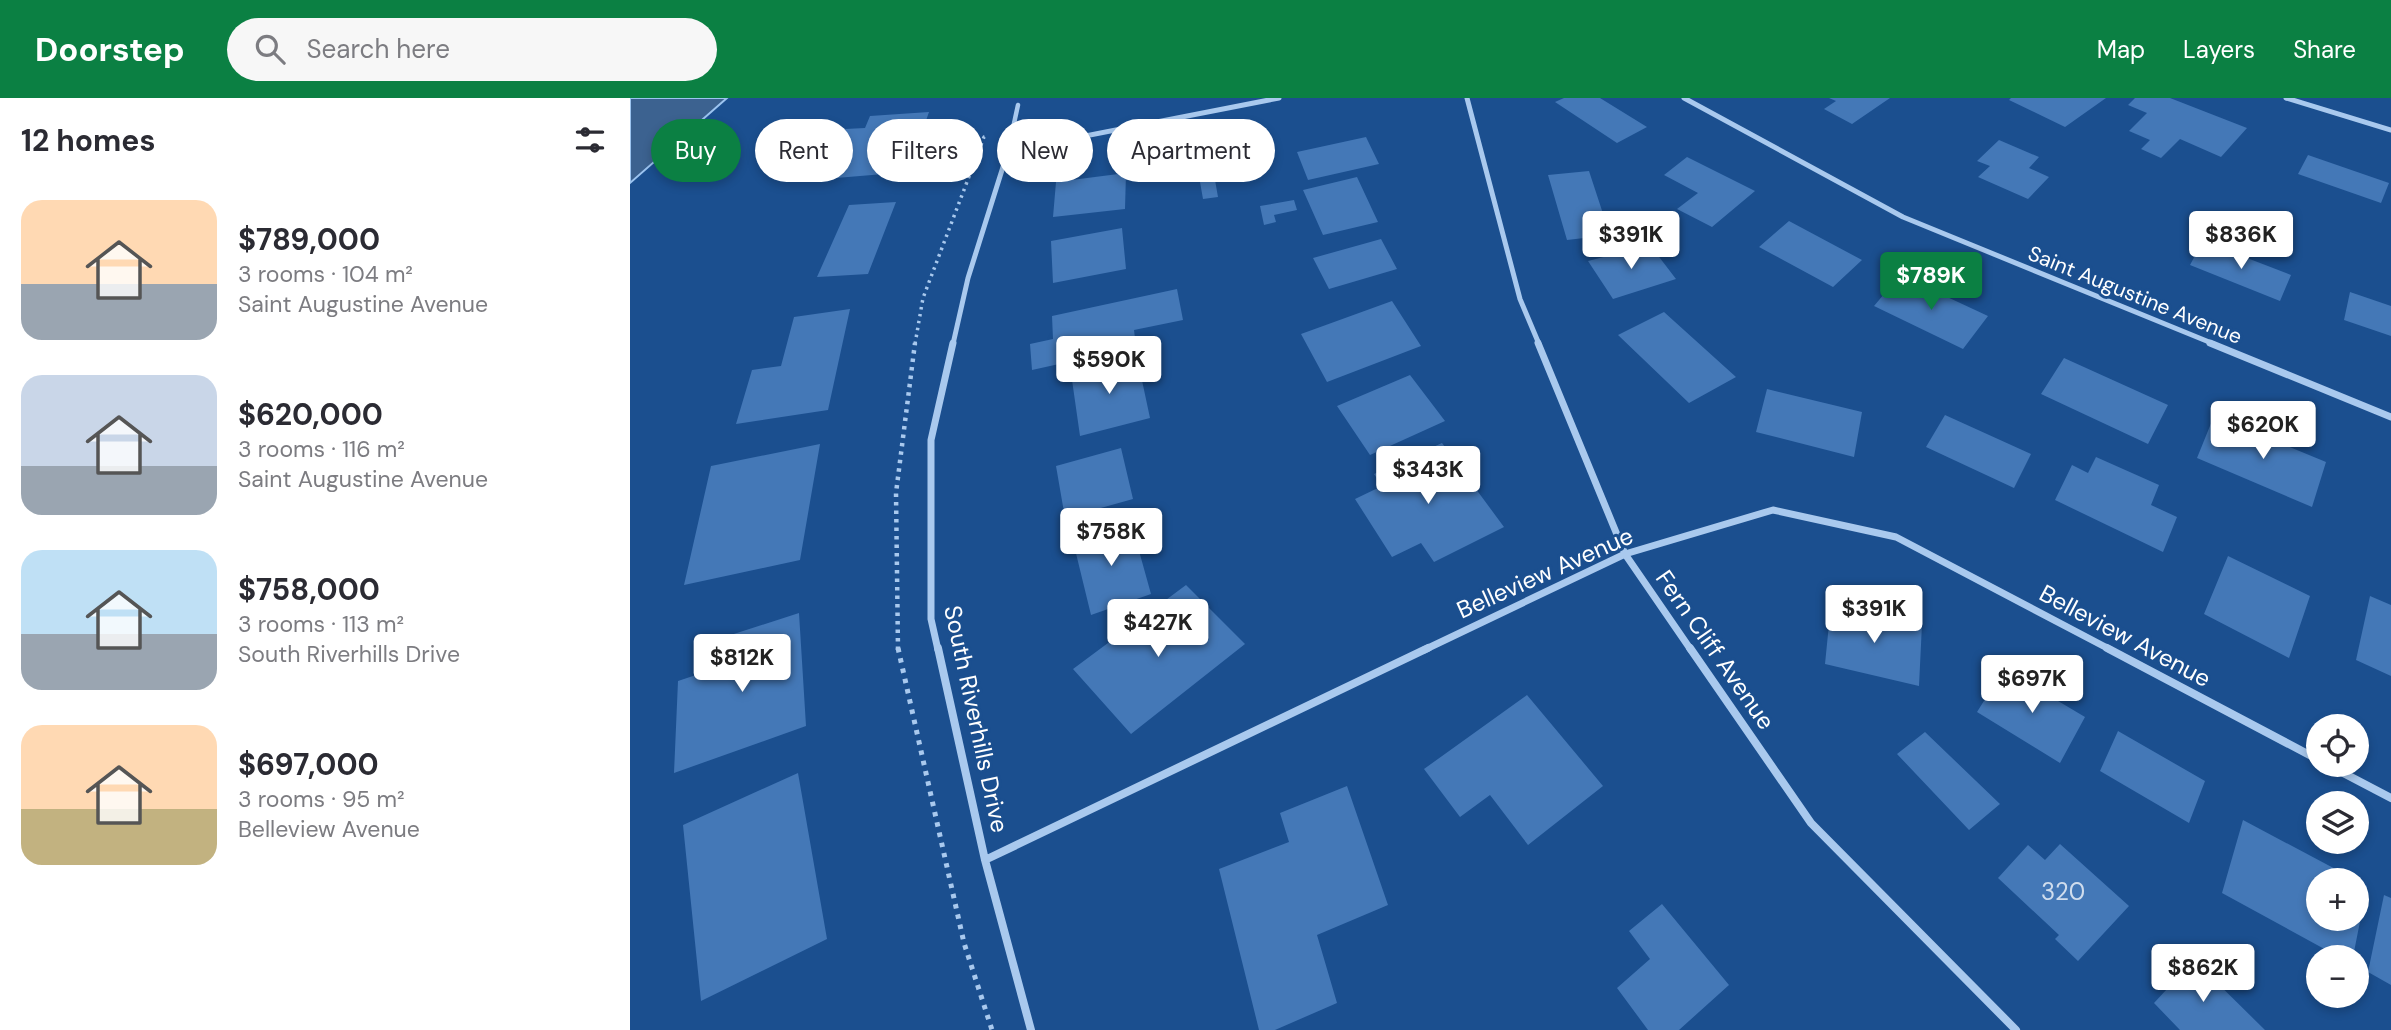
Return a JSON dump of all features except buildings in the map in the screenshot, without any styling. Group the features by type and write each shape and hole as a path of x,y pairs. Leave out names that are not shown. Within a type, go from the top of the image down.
{"street":[{"path":"1093,134 1279,98"},
{"name":"Fern Cliff Avenue","path":"1467,98 1520,299 1625,554 1811,822 2016,1030"},
{"name":"Saint Augustine Avenue","path":"1684,98 1903,217 2391,417"},
{"path":"2286,98 2391,130"},
{"name":"South Riverhills Drive","path":"998,182 968,278 931,440 932,619 985,860 1031,1030"},
{"name":"Belleview Avenue","path":"985,860 1625,554 1773,510 1896,537 2306,753"},
{"path":"2351,777 2391,798"}],"lane":[{"path":"1015,119 1018,105"}],"water":[{"path":"630,98 727,98 703,119 651,119 651,165 630,183"}]}
